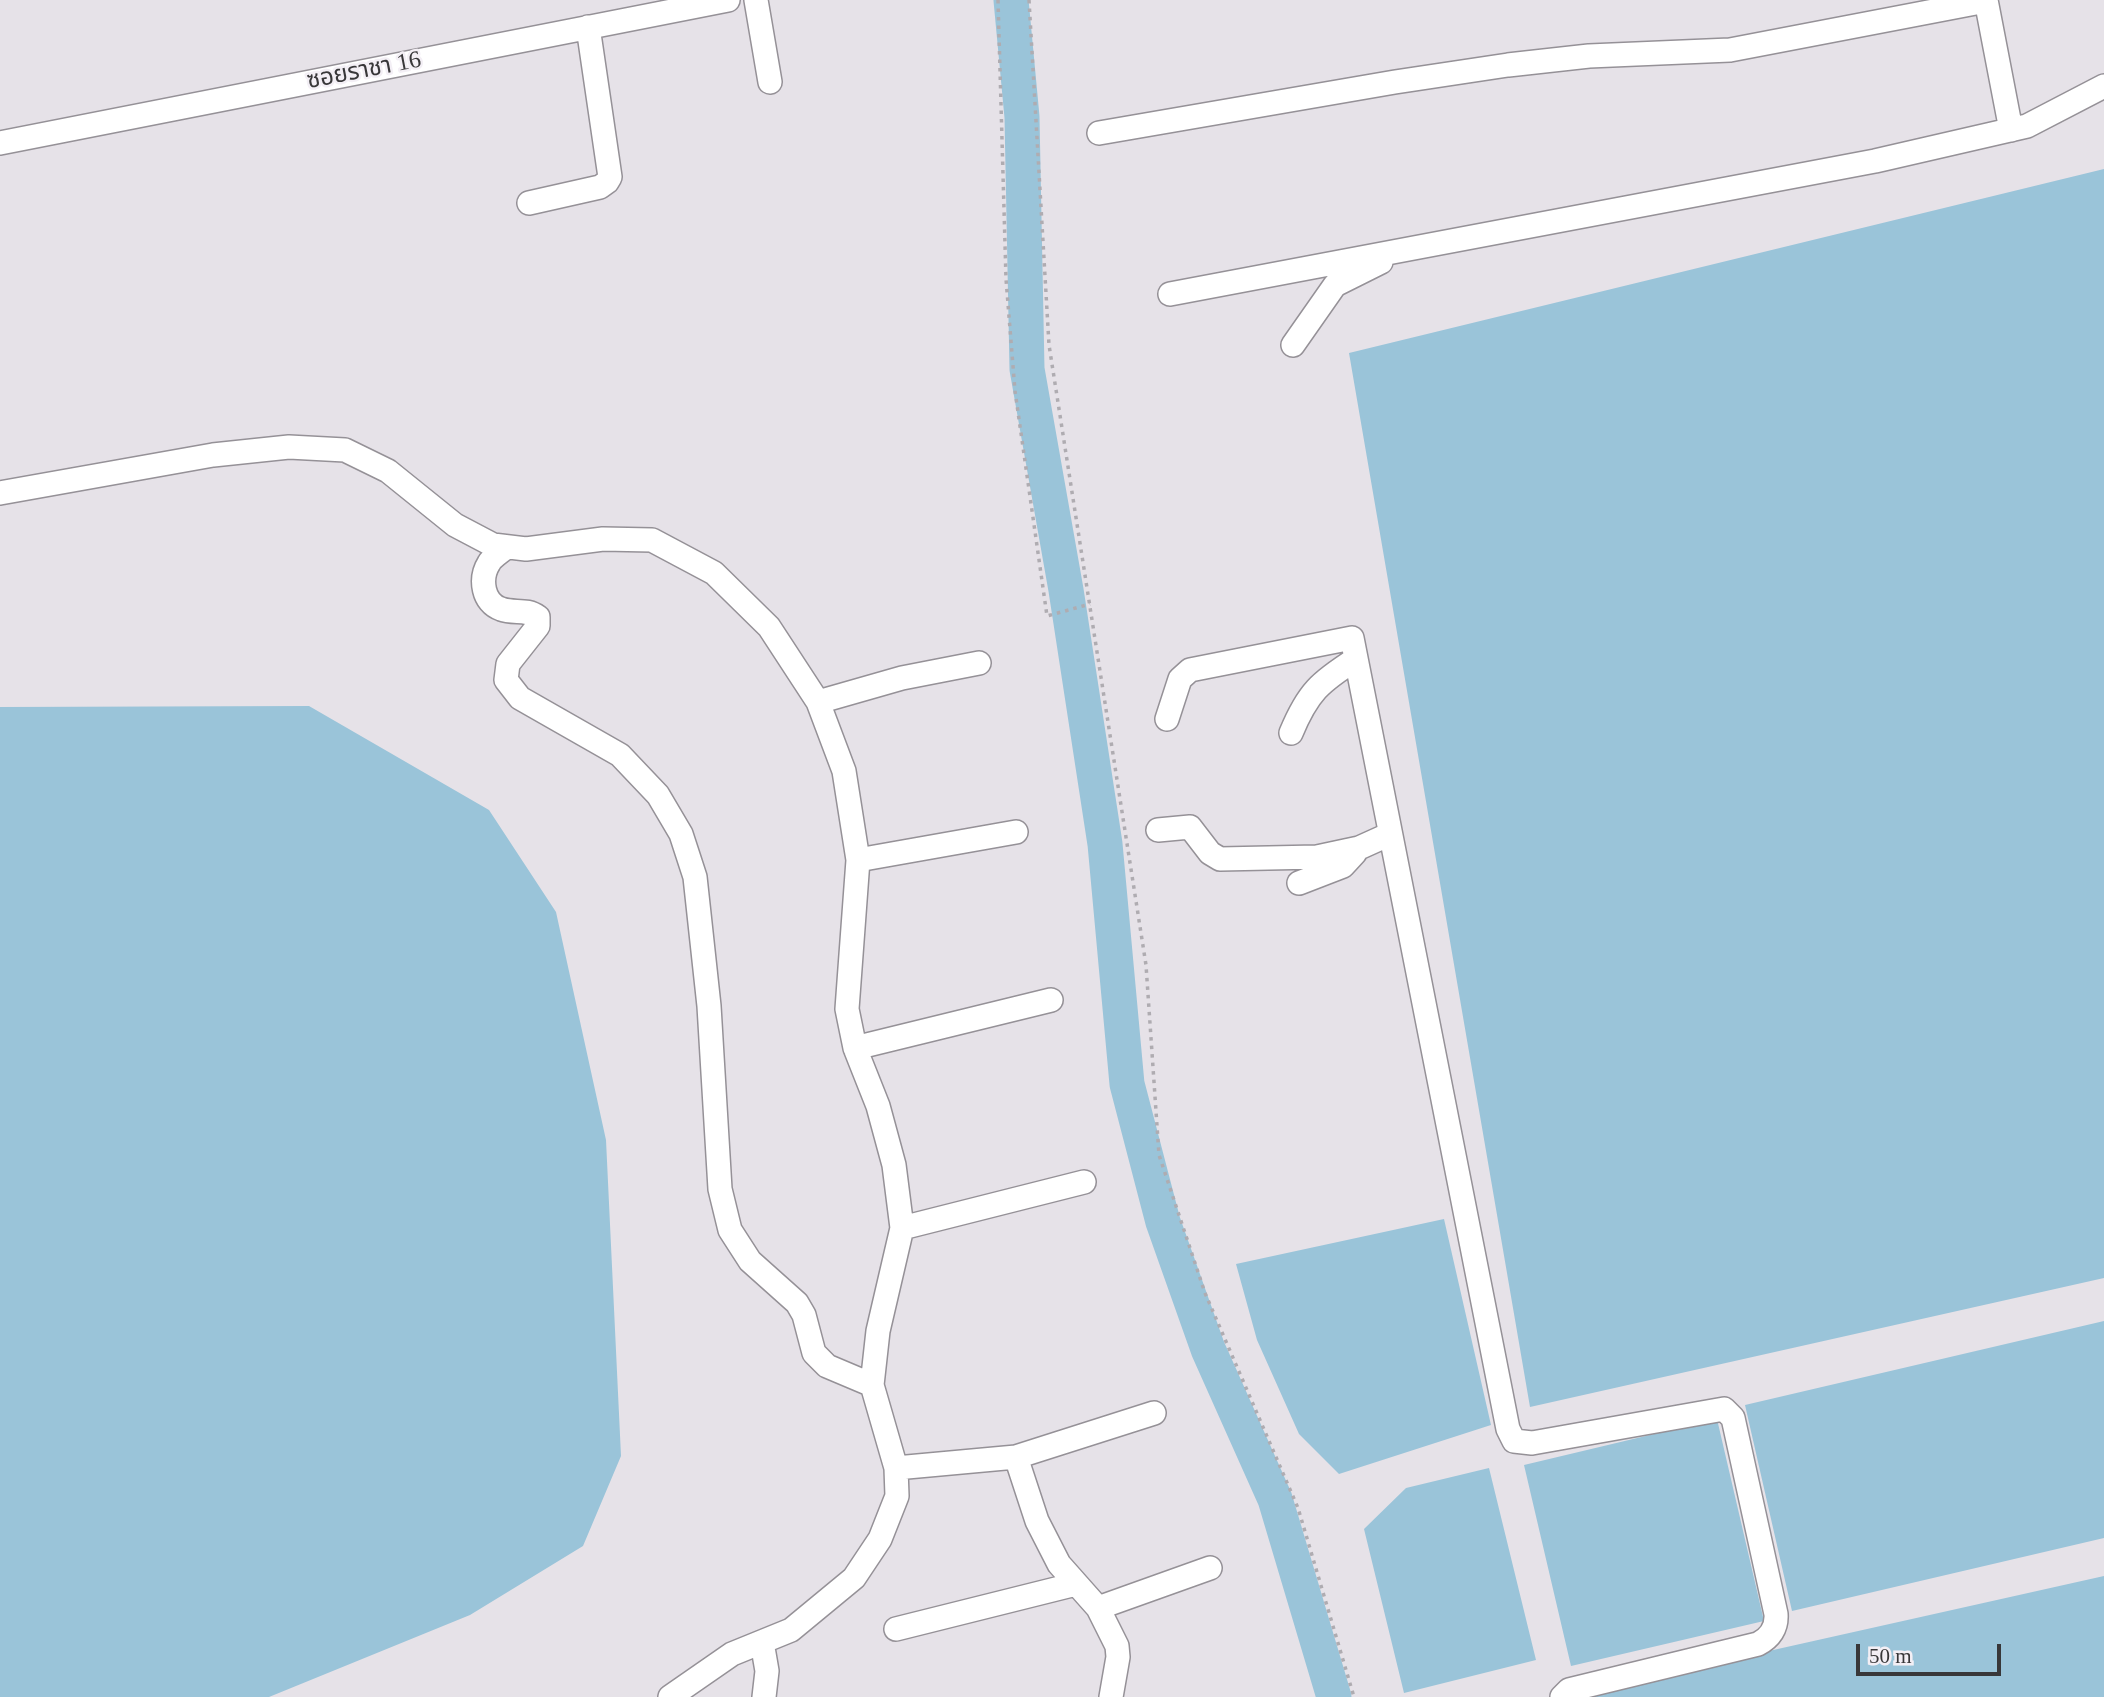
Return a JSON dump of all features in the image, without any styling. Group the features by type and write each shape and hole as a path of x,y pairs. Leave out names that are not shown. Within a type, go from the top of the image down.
{"street":[{"name":"ซอยราชา 16","path":"0,143 728,0"},
{"path":"756,0 770,82"},
{"path":"1099,133 1508,65 1589,56 1730,50 1986,0 2011,130"},
{"path":"528,203 600,187 610,177 588,27"},
{"path":"1170,294 1875,162 2027,126 2104,86"},
{"path":"1293,345 1335,285 1406,249"},
{"path":"0,493 213,455 289,447 345,450 388,471 455,525 493,545 526,549 603,539 652,540 714,573 769,627 818,702 844,771 858,860 847,1009 855,1048 878,1106 894,1165 902,1228 878,1331 872,1385 896,1468 897,1496 880,1539 854,1578 792,1630 732,1654 670,1697"},
{"path":"505,548 489,563 483,583 485,595 499,609 530,611 538,617 538,626 508,664 506,680 520,698 620,755 658,794 681,834 695,877 709,1006 720,1189 730,1230 750,1261 797,1303 804,1315 814,1353 827,1366 872,1385"},
{"path":"1167,719 1177,686 1185,673 1201,667 1354,648"},
{"path":"1291,733 1303,706 1315,688 1354,648"},
{"path":"1354,648 1508,1429 1514,1440 1532,1443 1724,1409 1729,1412 1733,1418 1776,1614 1777,1622 1773,1631 1765,1641 1758,1644 1569,1690 1562,1697"},
{"path":"818,702 902,678 979,663"},
{"path":"1158,830 1190,827 1210,853 1220,859 1317,857 1359,848 1390,834"},
{"path":"858,860 1016,832"},
{"path":"1299,883 1343,866 1359,848"},
{"path":"855,1048 1051,1000"},
{"path":"902,1228 1084,1182"},
{"path":"896,1468 1016,1457 1154,1413"},
{"path":"1016,1457 1037,1521 1059,1564 1098,1608 1118,1651 1111,1697"},
{"path":"1098,1608 1210,1568"},
{"path":"896,1629 1076,1584"},
{"path":"762,1642 767,1671 764,1697"}],"path":[{"path":"998,0 1006,279 1015,391 1047,616 1090,604"},
{"path":"1029,0 1049,345 1146,965 1159,1155 1205,1293 1298,1508 1354,1697"}],"water":[{"path":"2104,169 2104,1278 1530,1407 1349,353"},
{"path":"309,706 489,810 556,912 606,1140 621,1456 583,1546 470,1615 269,1697 0,1697 0,707"},
{"path":"1444,1219 1491,1425 1339,1474 1299,1434 1257,1340 1236,1264"},
{"path":"2104,1321 2104,1538 1792,1611 1745,1405"},
{"path":"1717,1419 1764,1621 1571,1666 1524,1465"},
{"path":"1489,1468 1536,1660 1404,1693 1364,1529 1406,1488"},
{"path":"2104,1576 2104,1697 1591,1697 1590,1691"}],"waterway":[{"path":"1011,0 1022,117 1027,369 1066,590 1105,844 1127,1084 1163,1222 1208,1349 1275,1499 1334,1697"}]}
